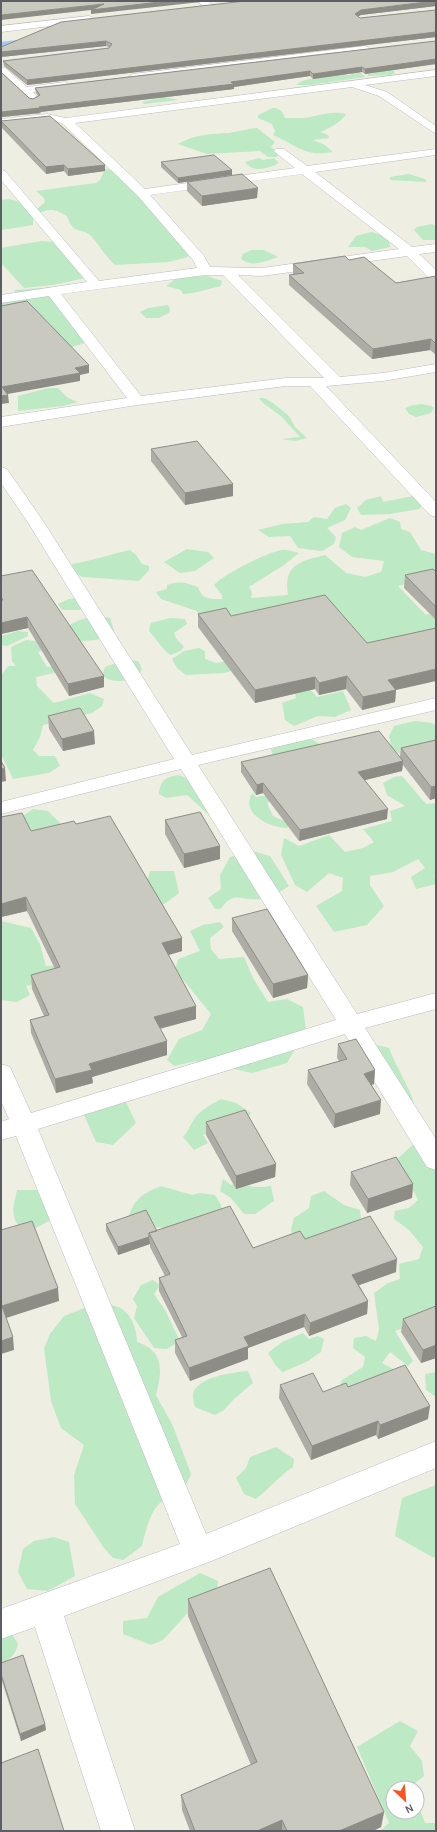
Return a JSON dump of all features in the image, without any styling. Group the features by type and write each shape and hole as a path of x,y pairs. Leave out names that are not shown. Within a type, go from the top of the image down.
{"street":[{"path":"194,7 209,4"},
{"path":"1,29 95,18"},
{"path":"119,78 375,48"},
{"path":"244,63 255,71"},
{"path":"2,64 47,117"},
{"path":"1,122 47,117 66,121 436,73"},
{"path":"383,94 413,83 422,75"},
{"path":"25,90 72,84"},
{"path":"272,84 283,93"},
{"path":"345,85 383,94 436,131"},
{"path":"66,121 142,193 199,259 205,271"},
{"path":"280,151 410,252 436,277"},
{"path":"142,193 436,152"},
{"path":"1,173 12,196 96,284"},
{"path":"1,300 96,284 205,271 262,272 436,248"},
{"path":"227,272 337,382"},
{"path":"52,291 137,401"},
{"path":"1,422 137,401 286,382 337,382 383,377 436,368"},
{"path":"313,382 436,512"},
{"path":"1,472 35,521 436,1160"},
{"path":"1,808 185,762 436,704"},
{"path":"12,1128 350,1024 436,1001"},
{"path":"1,1073 12,1128 198,1552"},
{"path":"1,1624 198,1552 436,1454"},
{"path":"45,1608 118,1831"}],"green space":[{"path":"363,60 377,61 376,64 388,68 388,70 393,70 395,73 391,75 368,76 368,74 377,73 369,67 357,69 365,77 310,85 296,85 303,81 330,76 329,75 331,74 350,75 353,72 343,67 335,66 364,62"},
{"path":"164,97 178,100 144,104 142,102"},
{"path":"273,108 281,111 285,118 304,118 331,113 346,114 331,127 320,132 328,135 329,138 313,140 325,145 333,152 308,152 273,135 275,131 272,124 258,118 258,115"},
{"path":"257,128 275,142 271,147 281,154 276,157 268,157 260,151 207,154 178,144 197,136 232,133"},
{"path":"259,158 263,160 274,158 279,163 271,167 257,169 248,166 245,162"},
{"path":"105,169 114,170 191,246 188,257 169,262 115,265 91,236 72,227 67,216 53,210 47,210 39,213 36,210 45,202 44,198 36,191 96,183 100,180"},
{"path":"409,174 425,179 427,182 390,180 390,177"},
{"path":"10,199 20,202 33,216 33,225 1,230 1,200"},
{"path":"432,224 436,226 436,240 423,240 414,230 417,227"},
{"path":"371,232 381,235 389,241 390,247 372,251 365,247 348,247 356,236"},
{"path":"41,241 53,242 85,278 53,285 24,288 1,263 1,248"},
{"path":"251,250 264,250 278,257 264,262 255,263 246,262 241,259 243,254"},
{"path":"207,276 222,281 221,286 183,294 181,290 166,286 178,277"},
{"path":"53,287 74,319 71,325 78,333 93,335 91,341 72,347 41,322 35,310 25,305 1,309 1,301 13,297 15,290"},
{"path":"168,305 170,309 169,313 159,318 146,318 140,312 148,308"},
{"path":"48,388 58,388 68,398 78,402 63,406 18,411 18,396"},
{"path":"259,398 264,398 273,403 289,416 295,427 307,438 295,441 281,439 300,437 281,416 263,403"},
{"path":"422,404 434,408 431,413 416,417 409,414 405,408 413,405"},
{"path":"423,494 427,499 419,509 390,514 361,515 357,508 366,500 381,496 383,502"},
{"path":"346,504 351,508 345,520 327,528 336,537 334,544 322,551 298,548 290,536 269,537 258,530 282,524 308,522 314,517 327,519 335,508"},
{"path":"390,518 400,522 401,529 410,532 421,550 436,554 436,577 398,586 425,614 435,615 436,630 365,652 229,617 200,622 197,611 161,599 156,592 167,589 167,585 183,583 198,587 204,597 222,599 222,595 214,585 219,580 256,559 283,550 299,553 284,565 249,587 252,592 251,598 288,595 288,577 295,566 301,562 325,555 346,573 365,577 381,572 384,561 352,557 339,547 342,533 355,527 361,530"},
{"path":"187,549 208,552 214,558 195,571 180,573 164,562"},
{"path":"130,550 136,555 142,564 149,566 149,570 139,581 83,577 73,573 72,564"},
{"path":"84,597 91,606 80,610 62,610 58,604 69,599"},
{"path":"95,615 110,618 114,631 97,640 62,642 65,630 68,626"},
{"path":"170,618 185,619 187,624 174,633 176,638 184,647 180,651 171,655 149,631 151,623"},
{"path":"18,631 28,632 28,636 7,646 1,645 1,636"},
{"path":"26,640 44,642 49,648 38,652 47,667 67,665 67,670 36,677 37,686 54,703 90,693 104,699 102,706 92,713 43,725 40,737 33,750 39,756 55,756 60,766 49,773 13,779 1,754 1,676 8,666 16,666 12,661 11,647"},
{"path":"199,648 205,651 205,659 216,663 244,658 250,666 224,673 186,675 177,668 172,659 184,651"},
{"path":"125,660 138,661 142,669 138,677 124,681 115,681 106,679 102,676 105,667"},
{"path":"310,689 317,697 343,691 351,710 335,717 318,716 294,726 285,720 282,703 296,698 295,690"},
{"path":"415,721 432,723 436,726 436,750 403,756 392,749 389,736 394,726"},
{"path":"304,739 313,740 321,745 274,758 272,749"},
{"path":"179,775 195,782 223,803 226,813 210,816 187,795 166,798 159,794 162,782 164,780"},
{"path":"402,776 426,804 436,803 436,874 434,875 436,877 436,884 416,889 411,877 425,868 418,859 393,872 370,876 370,885 384,906 367,925 334,932 316,906 342,891 343,878 329,873 307,892 295,885 281,855 284,838 299,846 329,835 345,852 363,848 374,842 363,829 392,821 390,811 405,806 387,795 383,783 394,777"},
{"path":"252,793 256,797 268,795 278,798 267,803 273,816 284,821 294,817 293,823 287,828 280,827 265,822 259,818 253,813 250,807 249,801"},
{"path":"33,809 48,811 64,827 32,831 20,818"},
{"path":"252,851 270,856 289,886 275,894 260,899 230,899 221,909 215,909 208,898 221,889 220,875 230,857"},
{"path":"150,871 174,871 179,893 166,903 136,914 78,974 26,986 30,995 17,1002 1,1000 1,921 31,928 40,944 46,966 60,965 146,885"},
{"path":"220,922 224,927 210,938 211,949 219,959 244,957 253,978 268,1002 287,999 303,1007 306,1030 287,1063 252,1073 196,1061 174,1066 167,1060 179,1039 202,1030 211,1014 175,970 178,959 200,951 190,931 203,925"},
{"path":"376,1045 389,1048 409,1089 414,1103 408,1108 388,1103 377,1086 392,1080 372,1048"},
{"path":"221,1099 236,1103 251,1113 246,1119 227,1124 203,1135 208,1143 194,1150 183,1137 198,1114 205,1108"},
{"path":"126,1102 136,1123 113,1145 96,1142 84,1115 108,1104"},
{"path":"436,1140 436,1316 395,1331 413,1361 408,1366 390,1352 382,1363 395,1370 359,1392 339,1388 342,1380 363,1367 365,1357 353,1348 354,1338 366,1336 376,1341 379,1329 374,1293 388,1283 400,1279 399,1264 419,1259 423,1247 409,1230 394,1219 395,1211 409,1208 418,1200 397,1159 417,1141"},
{"path":"223,1179 231,1185 242,1182 252,1187 271,1186 274,1201 255,1214 244,1214 231,1198 220,1191"},
{"path":"161,1186 192,1195 200,1193 215,1195 221,1205 223,1217 170,1229 156,1227 149,1215 131,1221 128,1218 137,1201 144,1194"},
{"path":"17,1190 37,1190 51,1220 24,1234 16,1222 13,1213"},
{"path":"324,1191 344,1205 360,1210 361,1218 333,1235 293,1241 291,1230 294,1218 309,1208 311,1196"},
{"path":"153,1280 160,1285 154,1294 165,1310 180,1341 167,1349 154,1348 134,1318 137,1306 133,1299 141,1285"},
{"path":"95,1304 113,1305 123,1309 130,1317 136,1332 137,1342 153,1351 157,1357 160,1378 156,1395 173,1426 191,1474 184,1487 163,1500 158,1505 150,1519 142,1546 123,1560 113,1558 104,1548 75,1504 74,1475 84,1445 61,1428 51,1401 44,1348 50,1334 64,1316"},
{"path":"303,1333 309,1339 318,1336 324,1339 321,1352 308,1361 283,1372 276,1366 268,1353 282,1342"},
{"path":"248,1371 253,1383 235,1398 224,1410 215,1415 195,1407 193,1395 195,1389 200,1384 225,1374"},
{"path":"436,1372 436,1397 426,1390 425,1374"},
{"path":"276,1447 294,1459 293,1467 283,1474 256,1499 244,1494 236,1478 246,1468 250,1457"},
{"path":"436,1485 436,1559 395,1536 402,1498"},
{"path":"54,1537 69,1542 75,1576 48,1591 27,1589 18,1572 23,1549 34,1541"},
{"path":"200,1573 218,1581 217,1591 194,1606 163,1640 151,1645 123,1634 123,1621 147,1618 158,1597"},
{"path":"12,1634 18,1644 17,1648 12,1656 1,1663 1,1636"},
{"path":"400,1721 418,1731 410,1746 422,1761 424,1776 419,1780 385,1780 385,1814 357,1747"},
{"path":"388,1820 424,1820 425,1823 436,1823 436,1831 380,1831 389,1823"}],"building":[{"path":"1,1 168,1 91,10 104,4 1,15"},
{"path":"245,1 434,1 361,10 355,14 360,18 436,10 436,32 27,80 3,61 109,48 112,44 106,41 1,52 1,47 61,22"},
{"path":"436,41 436,59 365,69 362,67 313,74 310,71 231,82 234,84 1,112 1,72 29,98 33,99 40,95 35,88"},
{"path":"50,116 105,165 68,169 64,165 46,167 1,121"},
{"path":"214,155 232,170 178,178 161,162"},
{"path":"242,174 258,188 202,196 187,182"},
{"path":"345,256 349,260 364,257 396,283 436,276 436,344 431,339 373,349 289,275 304,273 293,264"},
{"path":"27,301 89,365 75,368 80,373 2,387 8,395 1,396 1,306"},
{"path":"197,441 233,484 185,493 151,449"},
{"path":"433,569 436,572 436,607 405,575"},
{"path":"32,570 104,676 68,684 27,617 1,623 1,600 3,600 1,597 1,576"},
{"path":"325,595 367,643 436,628 436,669 388,680 396,690 363,697 347,676 319,683 315,677 255,690 198,614 226,608 231,616"},
{"path":"80,708 94,731 62,739 48,716"},
{"path":"379,731 403,761 358,772 388,809 300,830 263,783 257,785 241,762"},
{"path":"436,740 436,786 431,787 401,748"},
{"path":"1,761 5,768 1,769"},
{"path":"200,812 220,846 184,854 165,820"},
{"path":"22,813 31,831 74,821 76,824 110,816 182,938 162,943 196,1006 154,1017 167,1041 89,1064 92,1070 55,1079 30,1020 49,1015 31,975 60,967 26,897 1,904 1,817"},
{"path":"267,909 308,975 273,984 232,918"},
{"path":"356,1039 375,1070 364,1074 381,1100 335,1114 308,1070 347,1059 338,1044"},
{"path":"245,1110 276,1164 236,1176 206,1122"},
{"path":"396,1157 413,1184 368,1199 351,1172"},
{"path":"230,1206 253,1248 300,1231 305,1239 370,1216 397,1259 352,1275 368,1301 310,1323 305,1314 244,1337 249,1346 189,1368 175,1340 187,1336 159,1278 170,1274 149,1233"},
{"path":"146,1210 157,1231 149,1233 149,1237 118,1247 106,1224"},
{"path":"32,1221 58,1288 2,1306 13,1337 1,1341 1,1230"},
{"path":"436,1306 436,1345 423,1350 403,1319"},
{"path":"405,1365 430,1406 380,1425 378,1421 312,1446 280,1385 313,1373 323,1392 346,1383 348,1387"},
{"path":"270,1568 384,1812 339,1831 287,1831 282,1820 257,1831 195,1831 181,1795 257,1762 188,1599"},
{"path":"23,1655 45,1724 20,1734 1,1674 1,1663"},
{"path":"38,1749 64,1831 1,1831 1,1763"}],"waterway":[{"path":"1,44 21,42"}]}
